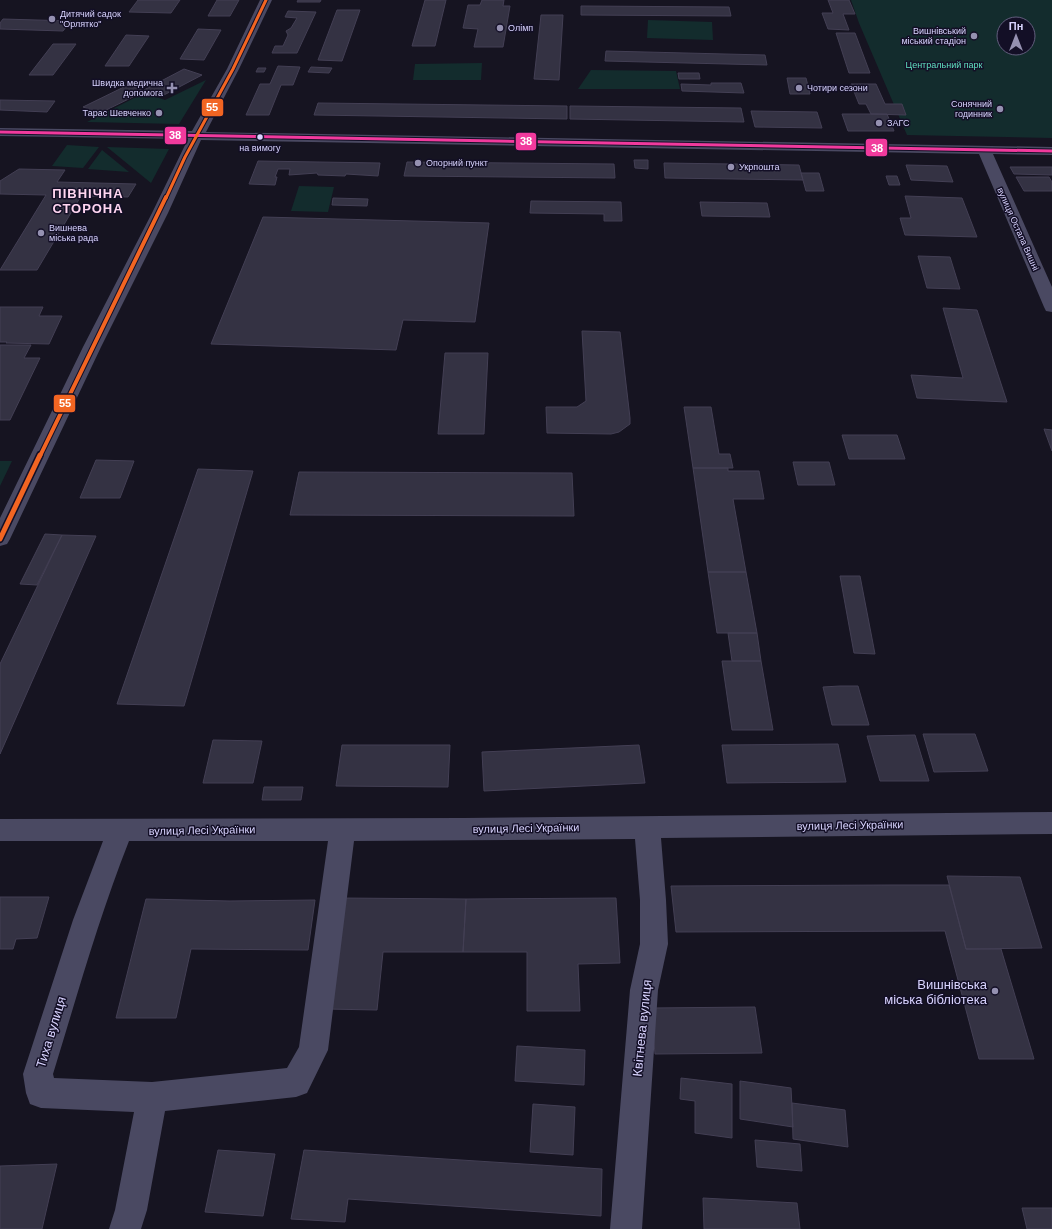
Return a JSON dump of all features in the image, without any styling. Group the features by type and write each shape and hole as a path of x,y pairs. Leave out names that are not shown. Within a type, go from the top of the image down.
{"street":[{"path":"0,539 92,347 160,212 169,189 195,137 234,67 266,0"},
{"path":"0,132 195,137 1052,152"},
{"name":"вулиця Остапа Вишні","path":"984,150 1030,252 1052,307"},
{"name":"вулиця Лесі Українки","path":"0,830 647,827 1052,823"},
{"name":"Квітнева вулиця","path":"626,1229 644,990 654,944 653,900 647,827"},
{"path":"126,1229 131,1210 152,1097 296,1082 313,1050 343,829"},
{"name":"Тиха вулиця","path":"121,830 110,856 79,944 38,1074 41,1093 152,1097"}],"green space":[{"name":"Центральний парк","path":"851,0 1052,0 1052,138 907,135 859,23"},
{"path":"648,20 712,22 713,40 647,38"},
{"path":"482,63 481,80 413,80 415,64"},
{"path":"591,70 676,71 680,89 578,89"},
{"path":"206,80 179,124 87,122 144,93 165,100"},
{"path":"67,145 99,147 83,168 52,166"},
{"path":"107,147 169,149 151,183"},
{"path":"102,150 129,172 88,169"},
{"path":"299,186 334,187 328,212 291,211"},
{"path":"0,461 12,461 0,486"}],"building":[{"path":"138,0 180,0 171,13 129,12"},
{"path":"217,0 239,0 230,16 208,16"},
{"path":"298,0 321,0 320,2 297,2"},
{"path":"425,0 446,0 435,46 412,46"},
{"path":"482,0 504,0 503,6 510,6 503,47 474,47 478,29 463,28 468,5 480,5"},
{"path":"828,0 849,0 855,14 843,14 849,30 828,29 822,13 833,13"},
{"path":"581,6 729,7 731,16 581,15"},
{"path":"337,10 360,10 342,61 318,60"},
{"path":"288,11 316,12 297,53 272,53 275,46 283,46 288,35 286,31 291,28 297,18 285,17"},
{"path":"541,15 563,15 559,80 534,79"},
{"path":"3,19 71,21 63,31 0,29 0,23"},
{"path":"198,29 221,30 204,60 180,59"},
{"path":"836,33 855,33 870,73 849,73"},
{"path":"126,35 149,36 129,66 105,66"},
{"path":"53,44 76,44 53,75 29,75"},
{"path":"606,51 765,55 767,65 605,61"},
{"path":"278,66 300,67 293,85 281,85 269,115 246,115 260,84 270,84"},
{"path":"311,67 332,68 329,73 308,72"},
{"path":"258,68 266,68 264,72 256,72"},
{"path":"184,69 202,75 162,96 144,90"},
{"path":"678,73 699,73 700,79 679,79"},
{"name":"Чотири сезони","path":"787,78 806,78 810,94 790,94"},
{"path":"711,83 741,83 744,93 682,91 681,84 711,85"},
{"path":"851,84 876,84 885,104 902,104 906,115 871,114 866,104 859,104"},
{"path":"128,85 145,91 100,113 83,107"},
{"path":"0,100 55,101 47,112 0,110"},
{"path":"318,103 567,106 567,119 314,115"},
{"path":"570,106 741,108 744,122 570,119"},
{"path":"751,111 817,112 822,128 755,127"},
{"path":"842,114 887,114 894,131 848,131"},
{"path":"634,160 648,160 648,169 635,168"},
{"path":"258,161 380,163 378,176 346,174 345,176 318,175 317,173 289,175 290,169 278,169 275,177 277,177 275,185 249,184"},
{"path":"407,162 614,164 615,178 404,176"},
{"path":"664,163 799,165 803,180 665,178"},
{"path":"906,165 947,166 953,182 911,180"},
{"path":"1010,167 1052,167 1052,175 1014,174"},
{"name":"Вишнева міська рада","path":"19,169 65,170 57,182 136,184 128,197 81,196 37,270 0,270 46,195 0,194 0,181"},
{"path":"801,173 819,173 824,191 806,191"},
{"path":"886,176 897,176 900,185 889,185"},
{"path":"1016,177 1049,177 1052,182 1052,191 1024,191"},
{"path":"905,196 962,198 977,237 905,235 900,218 911,218"},
{"path":"333,198 368,199 367,206 332,205"},
{"path":"531,201 621,202 622,221 604,221 604,214 530,213"},
{"path":"700,202 767,203 770,217 702,216"},
{"path":"263,217 489,223 475,322 403,320 396,350 211,344"},
{"path":"918,256 950,257 960,289 927,288"},
{"path":"0,307 43,307 39,316 62,316 49,344 6,343 7,342 0,342"},
{"path":"943,308 977,310 1007,402 917,398 911,375 963,378"},
{"path":"582,331 620,332 630,424 619,432 611,434 547,433 546,407 577,407 586,401"},
{"path":"0,345 31,345 24,358 40,358 10,420 0,420"},
{"path":"445,353 488,353 484,434 438,434"},
{"path":"684,407 711,407 719,454 730,454 733,468 693,468"},
{"path":"1044,429 1052,430 1052,451"},
{"path":"842,435 897,435 905,459 849,459"},
{"path":"96,460 134,461 120,498 80,498"},
{"path":"793,462 829,462 835,485 798,485"},
{"path":"693,468 728,468 728,471 759,471 764,499 733,499 746,572 708,572"},
{"path":"198,469 253,471 184,706 117,704"},
{"path":"299,472 572,473 574,516 290,515"},
{"path":"45,534 62,535 37,585 20,584"},
{"path":"62,535 96,536 0,754 0,664"},
{"path":"708,572 746,572 757,633 717,633"},
{"path":"840,576 860,576 875,654 854,653"},
{"path":"728,633 757,633 761,661 732,661"},
{"path":"722,661 761,661 773,730 732,730"},
{"path":"858,686 869,725 832,725 823,687"},
{"path":"923,734 975,734 988,771 934,772"},
{"path":"915,735 929,781 880,781 867,736"},
{"path":"213,740 262,741 253,783 203,783"},
{"path":"838,744 846,782 727,783 722,745"},
{"path":"342,745 450,745 448,787 336,786"},
{"path":"639,745 645,783 484,791 482,752"},
{"path":"264,787 303,787 301,800 262,800"},
{"path":"947,876 1020,877 1042,948 966,949"},
{"path":"949,885 966,949 1001,949 1034,1059 979,1059 945,931 676,932 671,886"},
{"path":"0,897 49,897 37,938 16,939 13,949 0,949"},
{"path":"340,898 466,899 463,952 383,952 377,1010 326,1009"},
{"path":"616,898 620,963 578,964 580,1011 527,1011 527,952 463,952 466,899"},
{"path":"146,899 229,901 315,900 308,950 191,949 176,1018 116,1018"},
{"path":"755,1007 762,1053 655,1054 651,1008"},
{"path":"517,1046 585,1050 584,1085 515,1081"},
{"path":"681,1078 732,1084 732,1138 695,1133 695,1101 680,1099"},
{"path":"740,1081 791,1088 793,1127 740,1119"},
{"path":"792,1103 845,1110 848,1147 793,1139"},
{"path":"533,1104 575,1107 573,1155 530,1152"},
{"path":"755,1140 800,1144 802,1171 757,1167"},
{"path":"218,1150 275,1154 263,1216 205,1212"},
{"path":"304,1150 602,1169 601,1216 348,1199 345,1222 291,1219"},
{"path":"57,1164 42,1229 0,1229 0,1166"},
{"path":"703,1198 797,1203 800,1229 704,1229"},
{"path":"1022,1208 1052,1208 1052,1229 1027,1229"}],"transit line":[{"name":"55","path":"0,539 92,347 160,213 185,157 233,69 266,0"},
{"name":"38","path":"0,132 1052,151"}],"place":[{"name":"Дитячий садок \"Орлятко\"","path":"52,19"},
{"name":"Олімп","path":"500,28"},
{"name":"Вишнівський міський стадіон","path":"974,36"},
{"name":"Швидка медична допомога","path":"172,88"},
{"name":"Чотири сезони","path":"799,88"},
{"name":"Сонячний годинник","path":"1000,109"},
{"name":"Тарас Шевченко","path":"159,113"},
{"name":"ЗАГС","path":"879,123"},
{"name":"на вимогу","path":"260,137"},
{"name":"Опорний пункт","path":"418,163"},
{"name":"Укрпошта","path":"731,167"},
{"name":"Вишнева міська рада","path":"41,233"},
{"name":"Вишнівська міська бібліотека","path":"995,991"}],"district":[{"name":"ПІВНІЧНА СТОРОНА","path":"88,200"}]}
